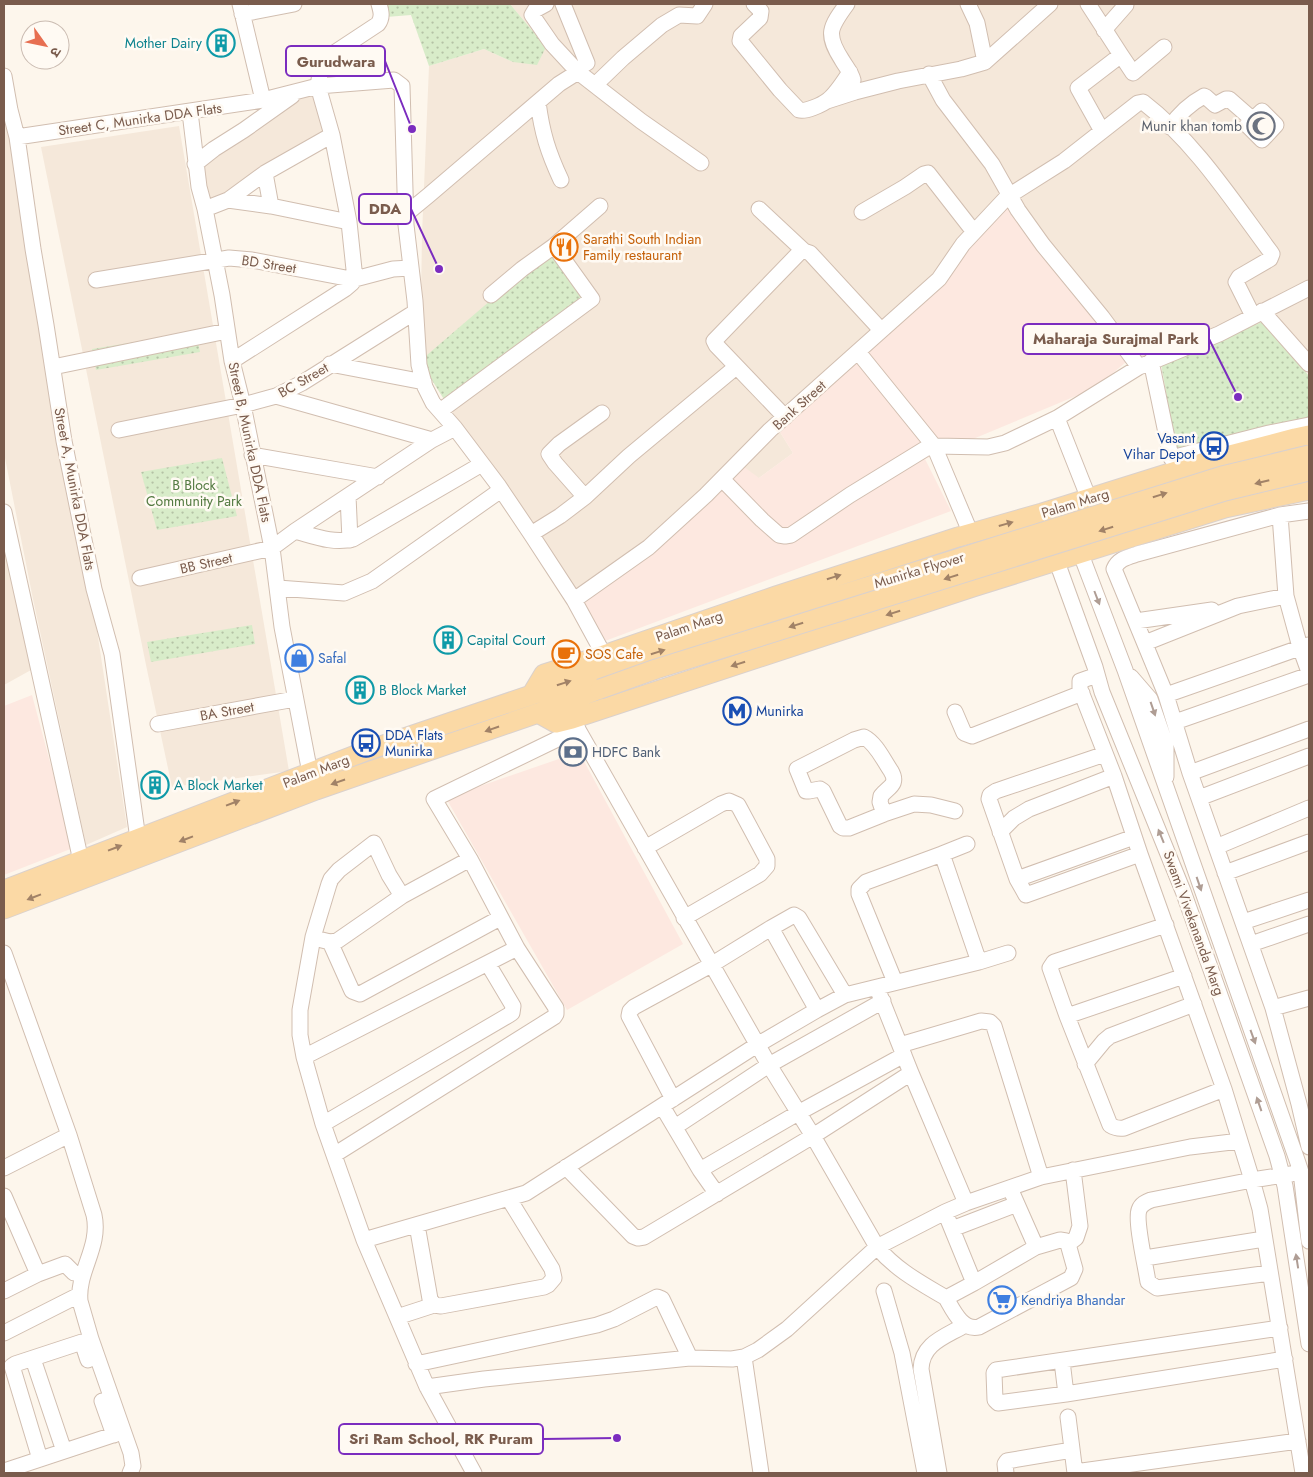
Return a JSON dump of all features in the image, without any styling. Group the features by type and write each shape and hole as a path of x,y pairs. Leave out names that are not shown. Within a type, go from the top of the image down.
{"main road":[{"name":"Palam Marg","path":"4,890 366,751 532,694 544,674 776,596 1089,498 1174,465 1211,460 1309,435"},
{"name":"Munirka Flyover","path":"538,713 660,651 1222,476 1309,455"},
{"name":"Munirka Flyover","path":"532,694 656,669 1215,494 1309,471"},
{"path":"538,713 556,723 575,724 983,583 1225,508 1309,490"},
{"path":"970,534 985,540 994,554 995,565 991,575 983,583"},
{"name":"Palam Marg","path":"4,909 316,790 538,713"}],"street":[{"path":"263,100 241,9 294,4"},
{"path":"232,361 345,289 355,279 349,222 332,135 318,86 320,68 324,61 381,20 382,15 379,4"},
{"path":"546,4 535,10 532,15 552,44 583,67"},
{"path":"563,4 583,67 595,85 641,121 701,163"},
{"path":"595,85 662,25 679,15 697,16 705,4"},
{"path":"754,4 761,11 761,16 741,36 740,41 780,90 800,110 807,110 827,101 856,92 986,62 1050,4"},
{"path":"847,4 832,28 831,36 836,51 850,72 856,92"},
{"path":"968,4 977,23 986,62"},
{"path":"1088,4 1133,72 1164,47"},
{"path":"1104,30 1126,5"},
{"path":"1102,131 1078,88 1121,56"},
{"path":"406,214 558,84 583,67"},
{"path":"827,101 850,72"},
{"path":"929,74 943,100 992,164 1018,210 1043,245 1102,317 1145,364 1174,465 1269,433 1309,425"},
{"name":"Street A, Munirka DDA Flats","path":"4,76 17,137 64,441 94,589 112,654 138,839"},
{"path":"195,164 214,149 299,92 318,86 394,80 402,86 406,214 410,268 416,312 419,365 424,382 430,397 482,464 531,534 574,600 604,655"},
{"name":"Street C, Munirka DDA Flats","path":"17,137 190,112 299,92"},
{"path":"1252,120 1229,99 1215,106 1204,96 1176,117 1170,127 1192,148 1219,181 1272,254 1270,259 1237,279 1236,284 1258,313 1309,364"},
{"path":"538,102 541,125 548,152 561,180"},
{"name":"Bank Street","path":"574,600 649,547 722,479 770,430 942,276 963,244 1010,194 1064,161 1140,102 1143,102 1155,112 1170,127"},
{"name":"Street B, Munirka DDA Flats","path":"190,112 199,187 206,209 232,361 243,405 272,548 282,627 310,773"},
{"path":"206,209 228,200 265,173 332,135"},
{"path":"265,173 271,206"},
{"path":"862,212 928,173 974,232"},
{"path":"228,200 271,206 349,222"},
{"path":"491,295 554,246 600,206"},
{"path":"759,209 804,250 810,253 881,330"},
{"path":"440,411 592,299 554,246"},
{"path":"785,417 736,367 716,345 714,339 804,250"},
{"name":"BD Street","path":"96,280 229,258 252,260 355,279 393,269 410,268"},
{"path":"722,479 773,530 780,535 791,535 924,449 934,446 988,447 1000,445 1057,418 1145,364 1212,337 1309,288"},
{"name":"BC Street","path":"119,430 243,405 276,396 302,383 416,312"},
{"path":"53,367 227,331"},
{"path":"858,352 934,446 970,534"},
{"path":"330,364 424,382"},
{"path":"531,534 560,516 585,497 629,456 736,367"},
{"path":"276,396 432,440"},
{"path":"585,497 549,454 559,444 602,413"},
{"path":"1057,418 1089,498"},
{"path":"272,548 432,440 455,428"},
{"path":"252,456 378,477"},
{"path":"295,531 331,541 350,540 482,464"},
{"path":"278,588 344,593 372,581 501,490"},
{"path":"348,496 350,540"},
{"path":"1067,505 1079,553"},
{"path":"1309,511 1280,515 1137,554 1120,561 1114,569 1166,695 1190,773 1273,1008 1304,1102 1309,1147"},
{"name":"Swami Vivekananda Marg","path":"1042,513 1056,561 1105,699 1184,891 1277,1156 1282,1176 1309,1344"},
{"path":"1175,722 1309,674 1304,646 1286,596 1280,515"},
{"path":"5,522 9,565 81,861"},
{"name":"BB Street","path":"140,578 272,548"},
{"name":"Swami Vivekananda Marg","path":"1079,553 1125,670 1150,699 1166,745 1166,788 1305,1170 1309,1241"},
{"path":"1136,621 1238,606 1286,596"},
{"path":"1145,643 1238,606"},
{"path":"1166,695 1304,646"},
{"path":"1097,676 1080,681 1082,693 1114,776 1224,1089 1260,1210 1303,1473"},
{"path":"955,712 964,733 972,736 1082,693"},
{"name":"BA Street","path":"158,724 295,699"},
{"path":"334,1155 556,1014 556,1008 516,948 470,859 434,800 575,724 769,1066 813,1136 878,1247 891,1262 946,1298 965,1325 972,1328 979,1327 1071,1278 1075,1269 1068,1244 1063,1240 1036,1247 946,1298"},
{"path":"1190,773 1309,729"},
{"path":"884,814 880,802 881,796 893,785 893,774 867,738 854,740 797,770 806,791 820,789 823,791 840,826 843,828 849,828 914,804 931,805 955,811"},
{"path":"1105,754 992,792 988,799 1024,894 1027,895 1140,854"},
{"path":"1199,798 1309,756"},
{"path":"1000,832 1014,818 1029,809 1114,776"},
{"path":"645,848 729,801 738,806 768,859 767,866 760,874 684,918"},
{"path":"1216,847 1309,808"},
{"path":"1017,879 1134,837"},
{"path":"1225,873 1309,842"},
{"path":"402,896 389,876 374,843 339,870 331,879 313,937 299,1017 300,1035 304,1057 323,1124 364,1240 416,1364 474,1473"},
{"path":"895,982 859,894 861,885 967,844"},
{"path":"942,854 979,962"},
{"path":"313,937 330,942 337,941 402,896 470,859"},
{"path":"1243,922 1309,900"},
{"path":"717,1194 674,1128 668,1103 629,1013 647,1000 711,965 795,915 799,918 845,995"},
{"path":"330,942 352,991 360,994 500,918"},
{"path":"1251,944 1309,924"},
{"path":"1166,925 1052,964 1050,968 1085,1064 1110,1125 1118,1129 1224,1089"},
{"path":"771,928 816,1010"},
{"path":"304,1057 516,948"},
{"path":"4,953 68,1135 96,1224 94,1242 79,1294 91,1339 131,1453 133,1466 130,1473"},
{"path":"364,1240 519,1196 533,1189 757,1045 845,995 1008,954"},
{"path":"323,1124 512,1013 513,1006 488,964"},
{"path":"1067,1016 1184,976"},
{"path":"877,987 966,1202"},
{"path":"1273,1008 1309,998"},
{"path":"674,1128 769,1066 883,1001"},
{"path":"1085,1064 1110,1036 1194,1004"},
{"path":"700,1170 902,1050 981,1021 990,1022 994,1026 1041,1177"},
{"path":"566,1167 633,1236 638,1238 651,1234 813,1136 911,1073"},
{"path":"4,1168 68,1135"},
{"path":"427,1387 484,1379 690,1358 732,1359 744,1357 758,1350 787,1329 878,1247 966,1202 1041,1177 1190,1146 1240,1141"},
{"path":"1068,1244 1076,1238 1080,1226 1073,1170"},
{"path":"1270,1273 1157,1288 1148,1282 1138,1212 1142,1204 1151,1200 1305,1170"},
{"path":"1009,1187 1036,1247"},
{"path":"4,1196 38,1274"},
{"path":"397,1317 434,1305 441,1306 540,1288 552,1281 554,1274 552,1269 509,1199"},
{"path":"952,1229 1016,1204"},
{"path":"945,1212 974,1283"},
{"path":"417,1225 430,1299 434,1305"},
{"path":"1145,1258 1264,1239"},
{"path":"4,1292 38,1274 65,1264 74,1273"},
{"path":"884,1291 902,1353 925,1473"},
{"path":"4,1333 79,1294"},
{"path":"416,1364 597,1326 657,1297 662,1299 690,1358"},
{"path":"939,1473 921,1369 922,1360 925,1351 931,1344 965,1325"},
{"path":"1280,1328 995,1371 995,1400 998,1403 1066,1394 1285,1359"},
{"path":"4,1471 40,1459 64,1451 115,1434 82,1342 13,1364 12,1369 40,1459"},
{"path":"744,1357 761,1473"},
{"path":"33,1359 64,1451"},
{"path":"1062,1361 1066,1394"},
{"path":"1068,1417 1075,1473 1298,1442"},
{"path":"1006,1473 1005,1464 1007,1461 1072,1450"}],"shaded area":[{"path":"510,4 1309,4 1309,357 1271,308 1126,362 1007,208 925,289 775,424 793,453 759,478 578,594 447,404 420,361 422,235 429,66 484,49 513,62 546,47"},
{"path":"4,81 21,133 127,827 86,845 33,599 4,453"},
{"path":"318,86 332,135 205,209 195,164"},
{"path":"179,126 289,771 172,787 41,147"},
{"path":"1004,204 1126,362 1095,388 925,459 951,511 605,641 578,594 632,560 736,461 759,478 793,453 775,424 925,289"},
{"path":"4,535 31,670 4,685"},
{"path":"32,695 73,848 4,875 4,706"},
{"path":"579,752 683,944 567,1010 446,798"}],"green space":[{"path":"383,4 510,4 546,47 537,65 513,62 484,49 429,66 411,15 386,17"},
{"path":"554,246 592,299 447,404 420,361"},
{"path":"1262,322 1309,376 1309,419 1176,448 1161,364"},
{"path":"196,332 200,352 96,370 92,349"},
{"name":"B Block Community Park","path":"222,458 237,516 157,530 141,472"},
{"path":"252,625 255,644 151,662 147,642"}],"place":[{"name":"Mother Dairy","path":"221,43"},
{"name":"Munir khan tomb","path":"1261,126"},
{"name":"Gurudwara","path":"412,129"},
{"name":"Sarathi South Indian Family restaurant","path":"564,247"},
{"name":"DDA","path":"439,269"},
{"name":"Maharaja Surajmal Park","path":"1238,397"},
{"name":"Vasant Vihar Depot","path":"1214,446"},
{"name":"Capital Court","path":"448,640"},
{"name":"SOS Cafe","path":"566,654"},
{"name":"Safal","path":"299,658"},
{"name":"B Block Market","path":"360,690"},
{"name":"Munirka","path":"737,711"},
{"name":"DDA Flats Munirka","path":"366,743"},
{"name":"HDFC Bank","path":"573,752"},
{"name":"A Block Market","path":"155,785"},
{"name":"Kendriya Bhandar","path":"1002,1300"},
{"name":"Sri Ram School, RK Puram","path":"617,1438"}]}
